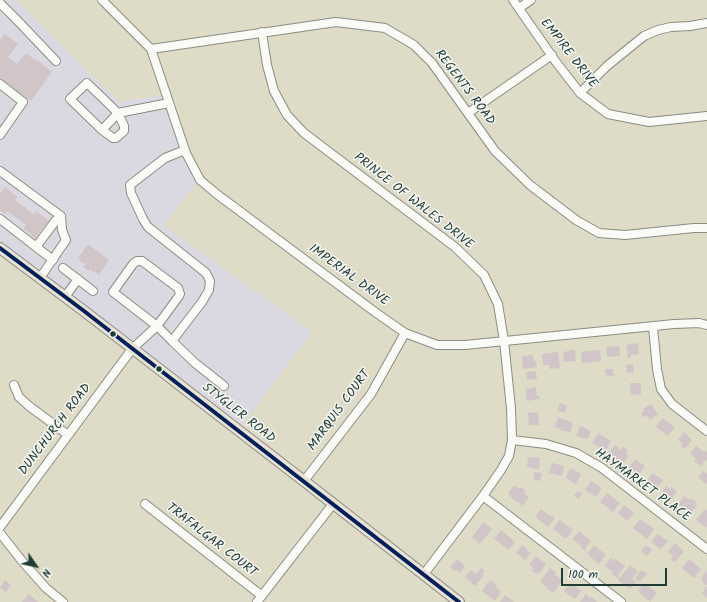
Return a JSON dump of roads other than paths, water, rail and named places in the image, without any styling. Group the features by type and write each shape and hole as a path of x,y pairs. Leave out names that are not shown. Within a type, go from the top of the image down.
{"main road":[{"name":"STYGLER ROAD","path":"0,248 459,602"}],"street":[{"name":"IMPERIAL DRIVE","path":"102,0 151,49 185,150 200,180 218,195 405,333 437,344 465,345 674,324 699,323 707,325"},
{"name":"EMPIRE DRIVE","path":"513,0 580,93 608,114 649,122 707,116"},
{"path":"519,8 531,0"},
{"path":"0,3 56,61"},
{"name":"REGENTS ROAD","path":"151,49 336,22 385,28 414,45 432,63 495,151 530,185 576,220 599,233 625,235 707,228"},
{"path":"580,93 607,66 644,36 658,30 671,27 707,23"},
{"name":"PRINCE OF WALES DRIVE","path":"262,32 267,65 274,91 287,115 304,133 455,247 484,275 498,304 504,341 511,408 512,440 509,456 483,496 424,574"},
{"path":"468,113 552,55"},
{"path":"87,83 118,113 124,126 124,131 116,138 113,138 102,130 70,99 87,83"},
{"path":"0,84 23,102 0,135"},
{"path":"102,130 118,113 169,103"},
{"path":"172,341 202,302 209,290 210,281 206,273 148,227 131,193 130,185 164,158 185,150"},
{"path":"0,172 62,216"},
{"path":"36,247 56,220 62,216"},
{"path":"40,278 66,240 62,230 62,216"},
{"path":"0,219 53,260"},
{"name":"DUNCHURCH ROAD","path":"0,526 132,349 157,326 180,294 178,288 142,261 137,261 133,264 112,292 157,326"},
{"path":"63,268 93,291"},
{"path":"65,297 78,280"},
{"path":"157,326 195,363 224,386"},
{"path":"653,327 660,389 672,404 707,431"},
{"name":"MARQUIS COURT","path":"304,481 370,394 405,333"},
{"path":"14,385 19,397 68,435"},
{"name":"HAYMARKET PLACE","path":"512,440 546,444 576,453 602,468 707,550"},
{"path":"483,496 621,602"},
{"name":"TRAFALGAR COURT","path":"145,504 259,599"},
{"path":"259,599 333,504"},
{"path":"0,533 46,588 62,602"}]}
